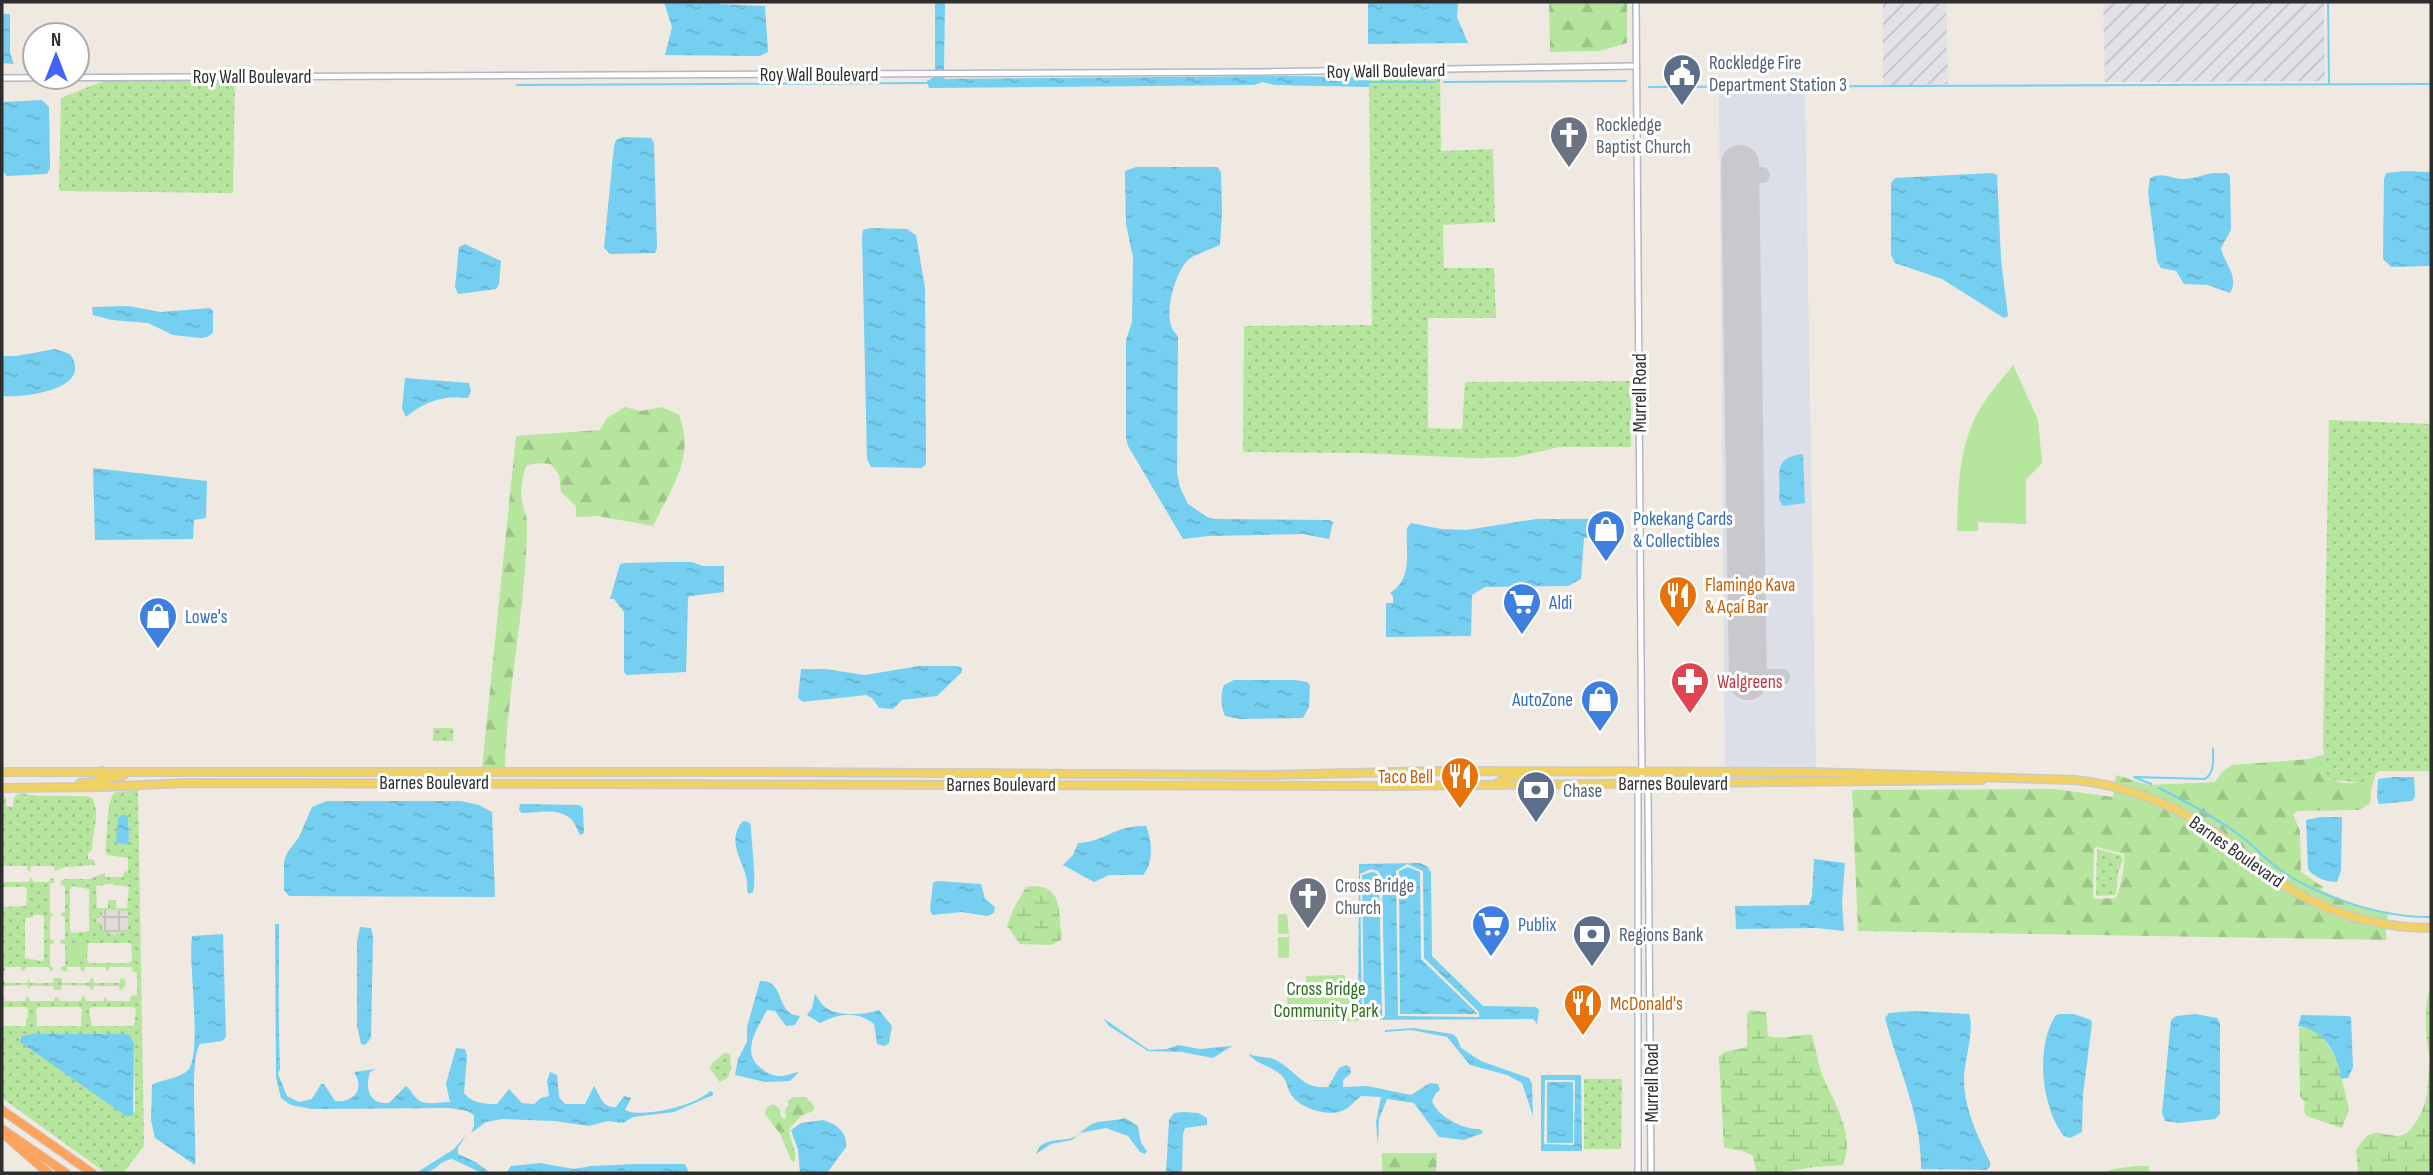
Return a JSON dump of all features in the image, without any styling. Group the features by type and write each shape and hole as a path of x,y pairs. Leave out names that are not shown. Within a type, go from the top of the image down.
{"highway":[{"path":"2,1110 92,1173"},
{"path":"2,1131 48,1173"},
{"path":"2,1131 66,1173"}],"main road":[{"path":"2,788 18,783 86,783 99,778 102,771"},
{"path":"101,788 108,778 116,776 190,776 208,771"},
{"name":"Barnes Boulevard","path":"2,772 755,772 1264,778 1499,772 1809,772 2090,782 2141,795 2184,813 2221,836 2265,873 2298,894 2322,905 2390,925 2431,928"},
{"path":"582,783 595,778 630,777 635,772"},
{"path":"643,783 658,776 746,776 755,772"},
{"path":"1421,786 1436,781 1480,781 1499,772"},
{"path":"1494,785 1513,776 1588,775 1599,772"},
{"path":"1179,785 1196,781 1264,778"},
{"path":"1248,786 1264,778"},
{"name":"Barnes Boulevard","path":"2,788 101,788 185,783 1421,786 2000,779"}],"street":[{"name":"Murrell Road","path":"1636,2 1642,772 1642,784 1638,793 1638,1173"},
{"name":"Roy Wall Boulevard","path":"2,78 1257,72 1636,66"},
{"name":"Murrell Road","path":"1642,784 1648,793 1651,1173"}],"shaded area":[{"path":"1883,2 1946,2 1948,84 1883,86"},
{"path":"2103,2 2324,2 2325,81 2105,82"},
{"path":"1805,91 1816,769 1725,768 1719,92"},
{"path":"102,910 128,911 128,931 118,931 115,935 105,932 102,924 96,922 97,918 102,918"}],"green space":[{"path":"1549,2 1627,2 1627,43 1599,51 1550,52"},
{"path":"1440,72 1441,151 1493,149 1495,222 1443,225 1444,268 1494,268 1496,318 1428,318 1428,428 1462,429 1465,382 1631,381 1631,447 1559,447 1516,457 1475,458 1243,452 1244,326 1372,325 1369,77 1385,73"},
{"path":"235,79 233,193 59,191 61,98 78,91 91,91 91,86 106,80"},
{"path":"2013,365 2038,420 2042,463 2026,480 2026,524 1978,522 1978,531 1957,531 1960,473 1969,432 1983,404"},
{"path":"625,407 640,411 662,407 679,415 685,445 674,486 653,526 598,516 576,517 576,506 561,492 559,475 551,464 527,465 521,493 527,519 526,553 505,768 482,768 516,436 600,430 607,418"},
{"path":"2329,420 2431,424 2431,771 2380,771 2376,773 2372,786 2327,779 2323,746"},
{"path":"433,728 453,728 453,741 433,741"},
{"path":"2324,754 2327,779 2344,783 2369,783 2372,786 2370,803 2360,810 2298,811 2293,814 2300,831 2301,872 2323,887 2321,890 2361,908 2388,912 2387,921 2340,907 2296,888 2268,871 2186,810 2115,784 2116,775 2149,785 2215,782 2222,772 2232,765 2310,759"},
{"path":"2055,789 2113,797 2114,790 2156,805 2196,824 2295,895 2327,909 2386,927 2386,940 1858,931 1852,790","holes":["2097,847 2124,854 2116,898 2093,897 2094,849"]},
{"path":"138,790 144,1146 123,1173 106,1173 2,1098 2,1026 26,1026 28,1009 2,1007 2,997 5,1001 25,1001 26,997 29,997 30,1001 54,1001 55,997 58,997 59,1001 81,1001 84,996 86,1001 103,1001 105,997 108,1001 130,1001 131,996 137,995 137,973 133,972 132,967 109,967 108,972 105,967 85,967 84,972 80,967 67,967 67,972 61,970 61,967 65,966 65,944 60,943 65,939 65,917 61,916 61,913 65,912 65,886 60,882 64,879 89,879 105,873 105,877 123,877 124,872 128,871 128,858 108,855 105,851 109,810 115,792","holes":["118,818 128,818 129,841 124,845 117,839","110,884 129,887 127,908 116,908 116,900 108,900 108,908 97,908 96,886","72,886 89,889 89,931 72,933 70,889","119,910 127,918 128,924 115,932 103,930 102,924 96,919","88,943 131,943 132,960 129,963 89,963","39,1007 82,1009 81,1026 37,1026 36,1009","92,1007 136,1009 134,1026 92,1026 89,1009","126,1034 134,1041 135,1112 19,1038 24,1035"]},
{"path":"20,793 92,798 96,817 92,850 88,853 88,859 94,860 95,865 65,867 55,871 54,866 31,866 28,871 27,866 4,866 2,871 2,794 6,798 6,806 13,807 14,797"},
{"path":"2097,849 2121,855 2123,859 2118,873 2116,895 2096,896"},
{"path":"2,878 4,882 29,882 32,878 33,882 49,882 50,878 54,879 54,883 50,883 50,913 54,914 50,917 50,939 54,941 50,944 50,966 54,968 51,972 48,967 26,967 22,971 21,967 5,967 5,971 2,971 2,907 26,906 27,889 2,887","holes":["42,915 44,959 42,961 25,958 25,918"]},
{"path":"1036,886 1052,892 1058,904 1062,936 1061,940 1051,945 1020,944 1007,926 1026,887"},
{"path":"1278,914 1287,914 1289,934 1278,934"},
{"path":"1278,937 1289,937 1289,958 1278,958"},
{"path":"75,944 82,947 85,954 82,961 75,964 68,961 65,954 68,947"},
{"name":"Cross Bridge Community Park","path":"1345,975 1345,989 1358,990 1358,1021 1288,1020 1287,995 1306,994 1306,976"},
{"path":"3,978 5,983 27,983 29,978 30,983 53,983 54,978 62,978 62,983 89,983 93,978 94,983 119,983 121,978 126,985 120,991 119,986 94,986 91,990 89,986 62,985 61,990 54,990 53,986 30,986 29,990 27,985 5,986 3,990"},
{"path":"2431,987 2431,1059 2426,1023 2428,993"},
{"path":"1750,1010 1766,1012 1768,1036 1781,1038 1812,1035 1820,1069 1845,1130 1847,1141 1843,1165 1778,1172 1756,1171 1753,1156 1743,1151 1724,1148 1719,1057 1725,1052 1747,1047 1747,1015"},
{"path":"2299,1028 2319,1032 2337,1059 2349,1109 2342,1128 2306,1116 2305,1103 2300,1096"},
{"path":"724,1053 730,1054 731,1068 728,1078 720,1082 710,1069 713,1062"},
{"path":"2431,1059 2431,1167 2426,1173 2358,1173 2356,1150 2366,1137 2373,1133 2401,1135 2416,1122 2426,1100"},
{"path":"1584,1079 1622,1079 1621,1149 1584,1149"},
{"path":"793,1097 806,1097 815,1107 813,1111 801,1116 790,1128 796,1157 792,1162 780,1134 765,1114 767,1107 773,1104 780,1109 781,1117 786,1119 785,1109 789,1104 787,1102"},
{"path":"1382,1153 1437,1153 1436,1173 1382,1173"},
{"path":"2149,1166 2149,1173 2105,1173 2113,1169"}],"water":[{"path":"664,2 718,2 765,6 768,52 760,56 665,55 672,27"},
{"path":"935,2 945,2 944,70 935,70"},
{"path":"1368,2 1458,2 1457,17 1468,43 1368,44"},
{"path":"2,14 10,14 10,53 14,64 2,63"},
{"path":"934,77 1369,77 1369,87 1274,85 1263,82 1254,85 929,88 927,81"},
{"path":"42,100 49,107 50,168 47,174 7,176 2,171 2,102"},
{"path":"623,137 651,138 654,143 655,253 610,254 604,248 614,146 616,140"},
{"path":"1136,167 1217,167 1221,172 1220,245 1184,264 1176,281 1169,312 1172,329 1178,337 1177,473 1188,504 1214,519 1329,520 1333,522 1329,539 1303,534 1183,539 1128,446 1126,340 1132,322 1133,258 1126,224 1125,171"},
{"path":"2431,172 2431,266 2391,267 2383,259 2384,179 2386,173"},
{"path":"1992,173 1997,175 2001,259 2008,316 2004,318 1942,279 1895,263 1891,255 1891,183 1895,178"},
{"path":"2227,173 2230,176 2231,230 2221,248 2233,281 2230,293 2208,285 2184,284 2176,271 2161,268 2157,261 2148,192 2150,178 2163,175 2188,179"},
{"path":"907,229 916,235 925,288 926,464 922,468 871,467 867,459 862,236 863,230"},
{"path":"465,244 501,261 496,289 458,294 455,287 459,247"},
{"path":"128,306 161,312 210,308 213,311 213,333 201,338 173,335 148,323 112,320 93,315 92,307"},
{"path":"55,349 70,354 75,366 73,376 65,384 39,393 2,396 2,356"},
{"path":"405,378 469,383 471,391 468,398 435,401 406,417 402,408"},
{"path":"1803,454 1805,503 1783,506 1779,500 1782,464 1793,456"},
{"path":"93,468 207,481 206,518 194,520 193,539 95,540"},
{"path":"1536,519 1613,519 1616,522 1608,537 1584,538 1581,579 1568,586 1485,587 1472,595 1471,636 1386,637 1386,603 1393,603 1390,593 1403,580 1407,564 1407,528 1411,523 1441,529 1466,530"},
{"path":"692,562 703,566 724,566 724,592 688,598 686,672 627,675 624,672 624,612 614,599 610,599 620,564"},
{"path":"919,666 957,666 962,668 962,672 937,696 902,700 893,709 879,708 872,698 866,695 803,702 798,698 801,669 825,669 865,675"},
{"path":"1234,680 1307,682 1310,685 1309,707 1303,718 1240,719 1225,716 1222,701 1224,685"},
{"path":"2414,777 2415,797 2412,801 2379,804 2378,779"},
{"path":"327,801 461,801 479,805 492,812 495,897 289,896 284,890 284,862 287,853 299,837 312,807"},
{"path":"520,804 579,805 583,808 584,833 580,835 573,822 561,813 522,813 519,810"},
{"path":"122,815 128,818 129,842 126,845 116,842 118,818"},
{"path":"2342,817 2341,871 2337,882 2321,879 2308,869 2306,820"},
{"path":"743,821 749,822 751,826 754,879 753,892 749,894 735,838"},
{"path":"1146,826 1151,851 1149,865 1143,875 1109,875 1094,882 1063,865 1073,855 1078,843 1096,840 1126,828"},
{"path":"1814,859 1845,863 1842,903 1844,931 1816,928 1736,929 1735,906 1809,905"},
{"path":"1420,863 1428,867 1431,873 1432,956 1483,1006 1536,1007 1539,1010 1537,1024 1533,1019 1358,1020 1359,864","holes":["1407,864 1423,871 1424,958 1479,1012 1479,1017 1398,1016 1396,871","1371,869 1378,871 1382,877 1385,1016 1382,1019 1364,1019 1362,1016 1360,874"]},
{"path":"1408,867 1420,872 1421,959 1478,1014 1400,1014 1399,871"},
{"path":"1372,872 1379,878 1382,1016 1364,1016 1362,875"},
{"path":"933,883 981,884 985,899 995,907 994,913 987,916 962,912 932,915 930,910"},
{"path":"275,924 279,924 278,1074 287,1096 299,1102 312,1099 321,1084 324,1084 335,1101 348,1100 358,1089 354,1072 376,1069 370,1072 368,1089 376,1101 389,1103 406,1086 420,1101 450,1102 446,1084 456,1048 465,1049 467,1056 464,1093 470,1099 483,1103 497,1104 509,1089 522,1103 534,1104 549,1096 547,1081 550,1072 557,1075 559,1097 565,1104 585,1104 594,1086 608,1106 616,1107 624,1096 631,1098 625,1110 643,1113 682,1106 710,1091 713,1095 674,1112 633,1117 623,1123 608,1121 589,1126 554,1121 502,1119 486,1122 471,1133 474,1115 450,1108 311,1109 291,1105 281,1098 276,1077"},
{"path":"360,927 371,928 373,937 371,1038 365,1045 361,1044 357,1026 357,942"},
{"path":"223,934 226,1037 222,1041 200,1044 197,1053 194,1083 195,1165 155,1138 151,1120 152,1086 186,1072 193,1058 195,1025 192,936"},
{"path":"760,981 772,984 786,1009 791,1014 800,1016 795,1025 786,1026 775,1011 767,1010 752,1040 752,1056 755,1063 771,1074 783,1076 799,1072 790,1081 765,1082 735,1075 738,1059 747,1042 747,1027"},
{"path":"815,994 825,1007 844,1014 879,1010 892,1026 889,1043 885,1046 877,1044 874,1024 861,1017 847,1015 820,1023 807,1015 812,1008"},
{"path":"1914,1011 1969,1014 1971,1029 1964,1071 1966,1101 1972,1122 1990,1162 1990,1167 1986,1170 1921,1169 1918,1130 1885,1018 1889,1013"},
{"path":"2074,1014 2091,1020 2092,1024 2083,1094 2082,1132 2070,1138 2064,1136 2056,1124 2043,1076 2045,1043 2049,1028 2056,1015"},
{"path":"2195,1014 2217,1018 2220,1023 2220,1114 2215,1119 2180,1123 2165,1121 2162,1113 2171,1020 2176,1016"},
{"path":"2301,1015 2351,1018 2353,1067 2348,1078 2341,1079 2337,1060 2328,1044 2315,1032 2298,1026"},
{"path":"1103,1018 1149,1050 1178,1045 1200,1049 1232,1046 1213,1058 1182,1052 1148,1051 1109,1026"},
{"path":"1414,1028 1452,1034 1461,1048 1481,1061 1529,1078 1532,1084 1533,1116 1522,1083 1507,1075 1470,1065 1447,1037 1411,1030 1385,1032"},
{"path":"21,1036 130,1036 134,1043 133,1116 126,1116 20,1042"},
{"path":"1249,1054 1276,1060 1305,1083 1319,1087 1328,1087 1339,1068 1346,1065 1350,1067 1351,1073 1343,1080 1343,1087 1367,1086 1411,1095 1430,1083 1438,1084 1440,1090 1432,1101 1435,1107 1459,1125 1480,1129 1483,1133 1464,1140 1439,1137 1414,1103 1387,1099 1379,1119 1378,1146 1376,1122 1381,1097 1361,1096 1346,1109 1338,1112 1314,1110 1294,1098 1282,1076"},
{"path":"1541,1075 1581,1075 1582,1151 1541,1151","holes":["1545,1080 1573,1080 1574,1145 1544,1144"]},
{"path":"1547,1082 1573,1082 1573,1143 1547,1143"},
{"path":"1174,1113 1198,1113 1207,1118 1207,1125 1185,1128 1182,1173 1166,1173 1169,1120"},
{"path":"1125,1118 1138,1126 1141,1143 1147,1151 1145,1154 1140,1152 1128,1136 1106,1128 1080,1133 1072,1140 1051,1144 1036,1154 1045,1143 1072,1138 1092,1124"},
{"path":"823,1120 840,1129 845,1137 846,1147 827,1173 800,1173 798,1150 791,1130 801,1123"},
{"path":"466,1135 458,1148 458,1154 476,1162 490,1173 482,1173 452,1159 429,1171 416,1173 454,1149"},
{"path":"540,1163 574,1169 635,1164 685,1164 689,1173 506,1173 511,1166"}],"waterway":[{"path":"2328,2 2329,84"},
{"path":"1444,82 1626,81"},
{"path":"1369,82 1436,82"},
{"path":"517,85 929,83"},
{"path":"1649,87 2431,84"},
{"path":"2151,784 2134,777 2205,779 2212,769 2213,749"},
{"path":"2159,788 2229,827 2274,865 2312,888 2372,910 2431,917"}],"taxiway":[{"path":"1740,173 1762,175"},
{"path":"1748,677 1782,677"}],"runway":[{"path":"1740,164 1748,681"}],"place":[{"name":"Rockledge Fire Department Station 3","path":"1682,107"},
{"name":"Rockledge Baptist Church","path":"1569,169"},
{"name":"Pokekang Cards & Collectibles","path":"1606,563"},
{"name":"Flamingo Kava & Açaí Bar","path":"1678,629"},
{"name":"Aldi","path":"1522,636"},
{"name":"Lowe's","path":"158,650"},
{"name":"Walgreens","path":"1690,715"},
{"name":"AutoZone","path":"1600,733"},
{"name":"Taco Bell","path":"1460,810"},
{"name":"Chase","path":"1536,824"},
{"name":"Cross Bridge Church","path":"1308,930"},
{"name":"Publix","path":"1491,958"},
{"name":"Regions Bank","path":"1592,968"},
{"name":"McDonald's","path":"1583,1037"}]}
